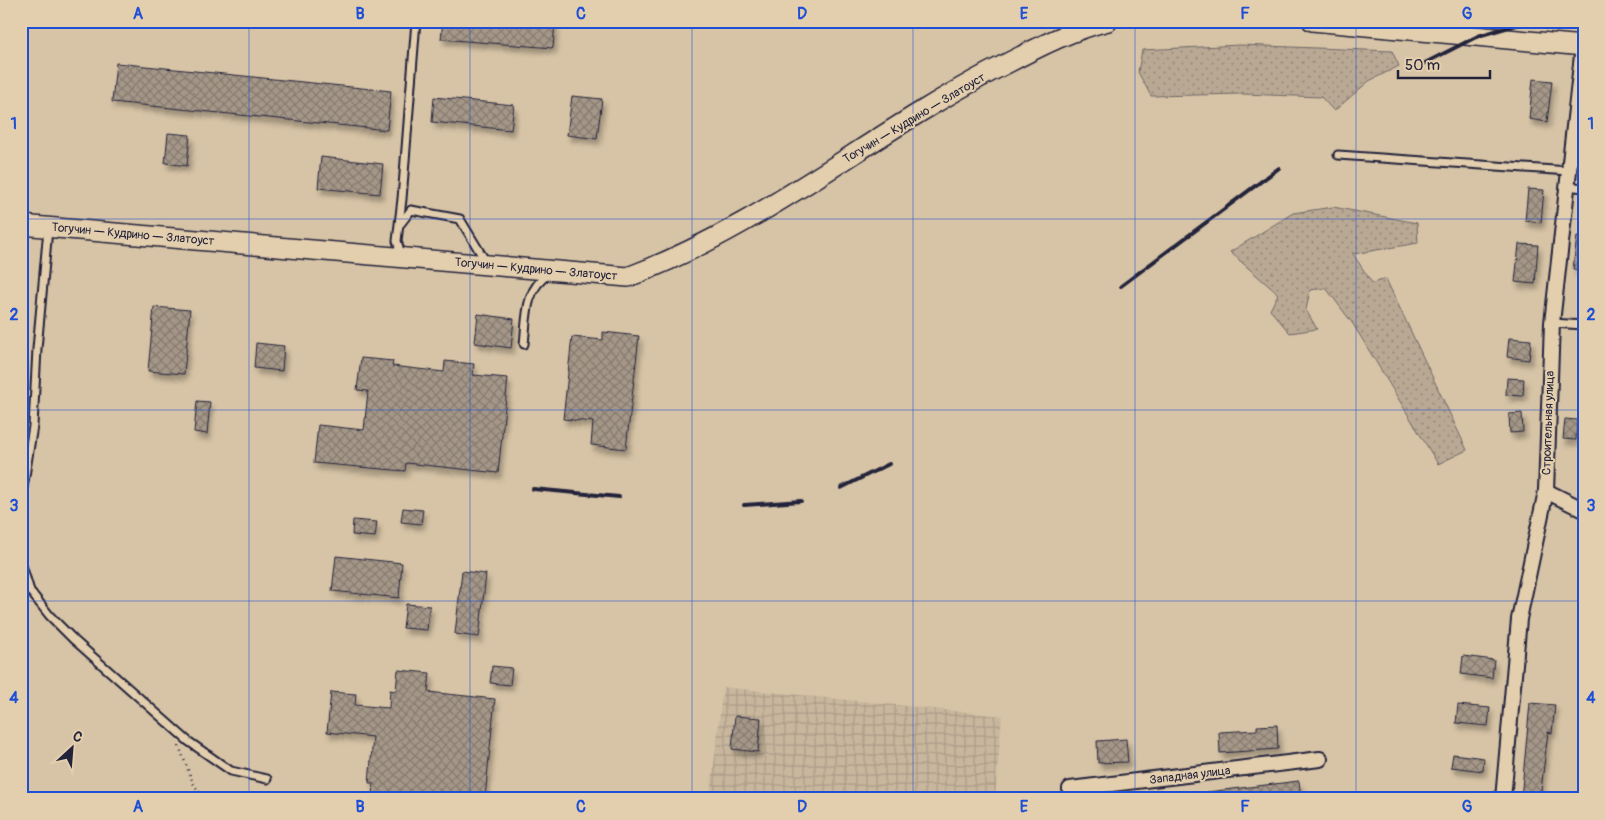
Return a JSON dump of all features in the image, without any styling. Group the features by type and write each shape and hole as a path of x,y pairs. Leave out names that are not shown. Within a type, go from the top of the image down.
{"street":[{"name":"Тогучин — Кудрино — Златоуст","path":"21,225 628,276 664,263 752,219 955,91 1040,46 1091,25 1108,21"},
{"path":"1312,21 1583,46"},
{"name":"Строительная улица","path":"1503,799 1519,619 1546,491 1552,323 1583,46"},
{"path":"1546,491 1584,510"},
{"name":"Западная улица","path":"1071,799 1070,789 1320,759"}],"lane":[{"path":"402,257 397,241 416,21"},
{"path":"1338,155 1569,171"},
{"path":"1567,186 1584,188"},
{"path":"399,226 411,210 460,219 488,265"},
{"path":"21,501 33,426 37,340 48,226"},
{"path":"524,344 530,296 535,286 556,270"},
{"path":"1552,323 1584,325"},
{"path":"21,562 30,591 50,616 74,640 171,726 231,771 267,779"}],"path":[{"path":"171,726 194,783 204,799"}],"shaded area":[{"path":"1240,45 1392,51 1399,66 1369,81 1334,111 1321,97 1243,94 1151,96 1138,72 1142,50"},
{"path":"1333,207 1417,223 1418,243 1353,254 1372,283 1386,279 1467,450 1438,464 1353,324 1326,288 1310,290 1306,310 1317,329 1290,333 1270,310 1278,294 1230,252 1293,213"},
{"path":"723,687 1002,716 995,799 710,799"}],"building":[{"path":"443,21 555,21 553,48 441,39"},
{"path":"116,63 391,91 387,130 112,102"},
{"path":"1533,79 1552,81 1547,122 1529,119"},
{"path":"572,96 602,99 597,139 567,135"},
{"path":"434,97 514,105 511,130 432,122"},
{"path":"168,133 190,135 187,166 165,163"},
{"path":"321,157 383,164 380,194 318,188"},
{"path":"1528,189 1544,190 1541,223 1525,221"},
{"path":"1577,236 1584,236 1584,270 1573,269"},
{"path":"1519,244 1538,245 1535,284 1515,282"},
{"path":"154,307 190,310 184,374 148,371"},
{"path":"478,314 514,319 511,348 475,343"},
{"path":"603,332 639,336 626,449 591,445 593,422 563,419 572,337 603,340"},
{"path":"1509,338 1531,340 1529,360 1507,357"},
{"path":"256,343 284,346 282,371 254,368"},
{"path":"361,358 393,361 392,366 444,372 445,361 474,364 473,375 508,378 498,473 406,463 405,471 314,463 318,425 364,430 368,391 357,390"},
{"path":"1507,378 1524,379 1523,396 1506,395"},
{"path":"197,401 210,402 207,434 194,432"},
{"path":"1522,413 1523,432 1510,433 1509,414"},
{"path":"1565,419 1577,420 1576,440 1563,439"},
{"path":"403,508 423,510 421,524 401,522"},
{"path":"353,520 377,522 375,537 352,535"},
{"path":"336,556 402,563 399,598 332,591"},
{"path":"462,571 486,574 479,637 455,634"},
{"path":"406,604 430,606 427,630 403,628"},
{"path":"1463,656 1494,660 1492,678 1461,674"},
{"path":"492,666 512,668 510,685 490,683"},
{"path":"398,670 430,673 428,692 495,699 485,797 439,792 439,799 372,796 373,783 369,783 373,737 327,732 331,692 356,694 355,705 389,708 390,690 396,691"},
{"path":"1530,703 1555,705 1552,733 1548,732 1540,799 1521,799"},
{"path":"1458,705 1490,708 1488,726 1456,723"},
{"path":"735,716 761,718 758,752 732,749"},
{"path":"1277,725 1278,749 1220,753 1219,732 1257,730 1257,726"},
{"path":"1126,739 1128,762 1098,763 1097,741"},
{"path":"1453,754 1484,758 1483,771 1451,767"},
{"path":"1299,781 1301,799 1208,799 1207,792"}],"railway":[{"path":"1423,64 1478,36 1530,21"},
{"path":"1121,286 1279,168"},
{"path":"841,488 889,464"},
{"path":"533,489 619,497"},
{"path":"744,505 801,501"}]}
